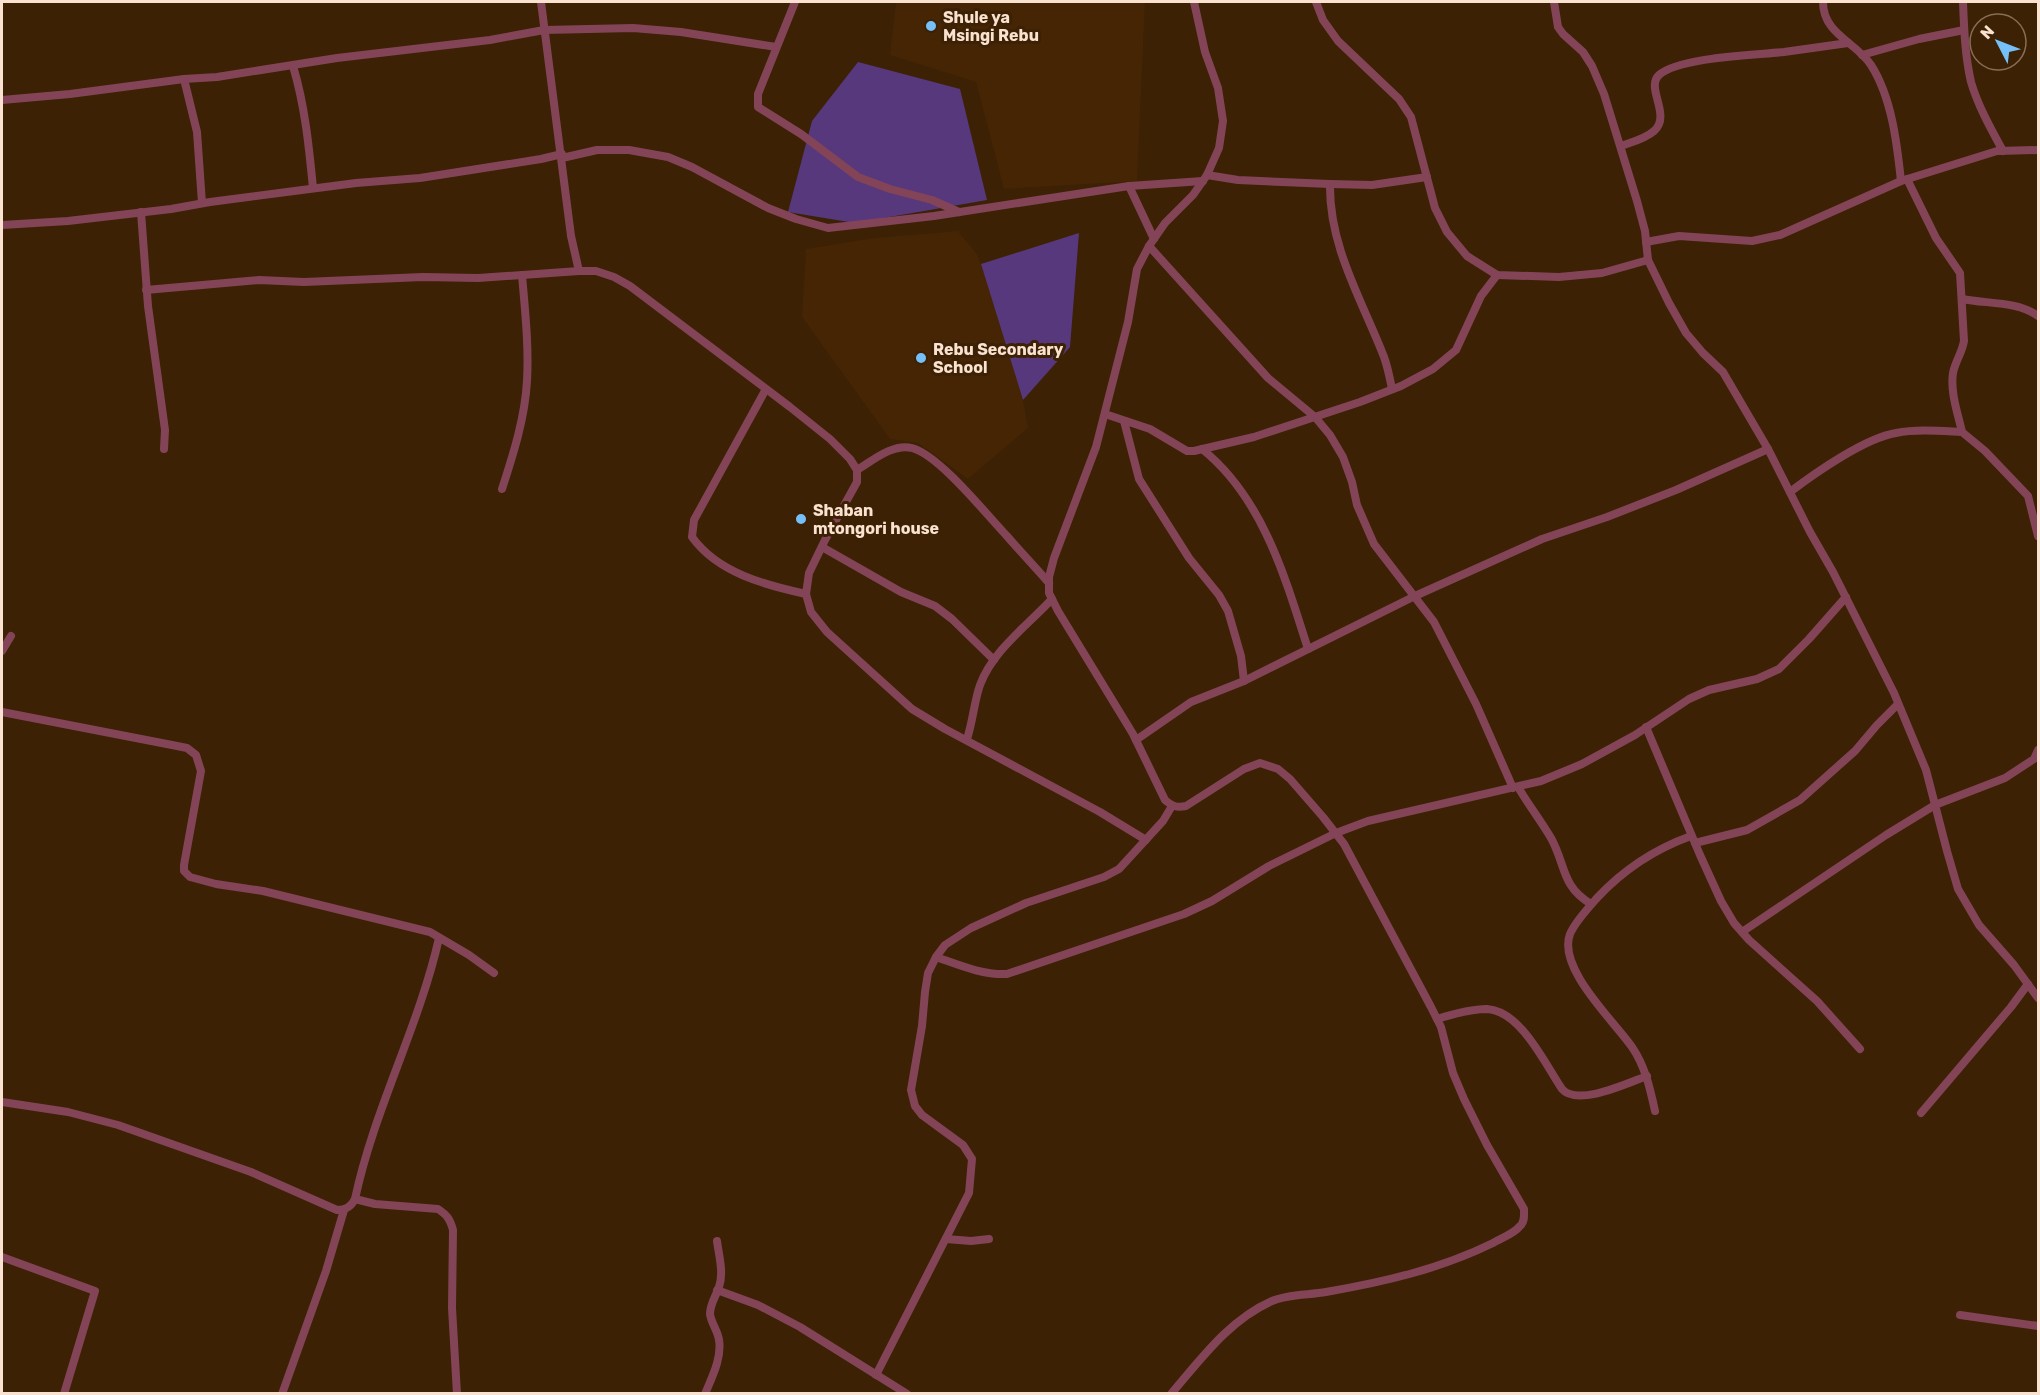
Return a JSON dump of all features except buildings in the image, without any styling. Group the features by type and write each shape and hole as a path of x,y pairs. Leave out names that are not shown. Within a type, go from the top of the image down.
{"street":[{"path":"541,2 571,236 579,271"},
{"path":"795,2 758,94 758,107 761,111 794,129 858,177 890,189 932,200 959,212"},
{"path":"1171,1394 1211,1347 1246,1315 1274,1300 1371,1284 1418,1273 1474,1252 1520,1227 1524,1209 1487,1145 1464,1099 1453,1073 1437,1019 1358,868 1336,833 1290,780 1278,769 1260,763 1244,769 1186,806 1178,808 1172,806 1161,794 1158,783 1136,740 1090,666 1049,593 1054,558 1096,447 1105,414 1128,322 1137,269 1151,242 1165,223 1193,195 1205,178 1219,148 1223,121 1218,88 1206,52 1194,2"},
{"path":"1316,2 1323,20 1338,40 1399,99 1411,117 1435,208 1447,232 1467,256 1497,275 1559,278 1602,273 1648,260"},
{"path":"1554,2 1558,27 1583,52 1592,66 1621,146 1637,201 1648,260 1686,333 1722,372 1768,449 1846,597 1898,704 1926,770 1958,889 1979,925 2038,996"},
{"path":"1823,2 1829,26 1871,65 1892,120 1904,180 1936,238 1960,273 1964,341 1953,373 1952,386 1962,432 1985,451 2028,496 2038,536"},
{"path":"1963,2 1964,30 1972,82 1983,114 2003,151"},
{"path":"2,100 217,77 338,58 490,40 544,30 633,27 776,47"},
{"path":"1862,55 1919,39 1964,30"},
{"path":"1621,146 1643,138 1656,130 1660,112 1654,86 1655,80 1665,71 1704,59 1848,43"},
{"path":"293,66 300,88 308,131 313,188"},
{"path":"184,79 197,132 202,203"},
{"path":"2,225 68,221 313,188 420,178 589,151 629,150 668,157 692,167 768,208 828,228 959,212 1129,186 1205,178 1372,185 1427,177"},
{"path":"1646,243 1679,236 1752,241 1780,235 1904,180 2003,151 2038,150"},
{"path":"1330,184 1330,209 1343,263 1384,359 1392,389"},
{"path":"1129,186 1151,242 1268,378 1315,417 1330,435 1343,457 1357,505 1374,544 1434,622 1515,788 1550,836 1565,876 1573,890 1591,904"},
{"path":"141,212 146,290 165,430 164,449"},
{"path":"146,290 259,280 304,282 579,271 596,271 615,277 766,389 830,440 858,470 857,482 809,573 806,594 811,612 827,632 912,709 1100,812 1146,840"},
{"path":"502,489 512,458 527,382 522,275"},
{"path":"1105,414 1161,434 1187,451 1254,437 1315,417 1392,389 1433,369 1456,350 1481,296 1497,275"},
{"path":"1962,299 2020,307 2038,316"},
{"path":"766,389 694,520 692,537 701,549 739,574 775,587 806,594"},
{"path":"1124,421 1140,479 1189,558 1219,595 1227,611 1241,656 1244,681"},
{"path":"1790,492 1840,458 1894,433 1962,432"},
{"path":"858,470 884,453 903,447 911,447 924,454 976,500 1049,583"},
{"path":"1202,449 1230,474 1256,513 1268,537 1308,649"},
{"path":"1136,740 1191,702 1244,681 1415,596 1542,539 1607,517 1768,449"},
{"path":"822,547 901,592 935,606 952,619 994,660"},
{"path":"936,957 972,970 995,975 1007,974 1184,914 1212,901 1269,866 1336,833 1368,821 1541,781 1582,764 1689,699 1709,690 1757,680 1779,669 1846,597"},
{"path":"967,739 981,684 994,660 1052,599"},
{"path":"2,651 11,636"},
{"path":"1655,1111 1647,1076 1633,1049 1588,992 1569,954 1570,935 1591,904 1611,883 1646,856 1671,843 1748,830 1800,800 1856,752 1877,725 1898,704"},
{"path":"2,712 188,748 196,755 201,771 184,866 184,871 190,877 216,884 263,891 430,932 494,973"},
{"path":"1646,727 1693,840 1721,901 1734,923 1817,1001 1860,1049"},
{"path":"1742,932 1886,835 1935,805 2005,778 2034,759 2038,750"},
{"path":"876,1375 969,1193 972,1159 963,1144 922,1115 915,1106 911,1090 928,973 936,957 945,945 971,928 1026,903 1104,877 1119,869 1163,821 1172,806"},
{"path":"282,1394 326,1271 344,1210 355,1199 368,1146 429,979 439,938"},
{"path":"1921,1113 2028,984"},
{"path":"1437,1019 1490,1009 1506,1015 1520,1028 1562,1089 1571,1094 1581,1096 1594,1094 1647,1076"},
{"path":"2,1102 68,1112 117,1125 250,1172 337,1210 344,1210"},
{"path":"355,1199 375,1204 438,1209 451,1221 453,1230 452,1308 457,1394"},
{"path":"946,1239 971,1241 989,1239"},
{"path":"705,1394 716,1370 719,1353 719,1339 710,1315 721,1269 717,1241"},
{"path":"2,1257 95,1291 64,1394"},
{"path":"717,1290 758,1305 800,1327 907,1394"},
{"path":"1960,1316 2038,1326"}],"shaded area":[{"path":"896,2 1145,2 1137,181 1004,189 976,82 890,55"},
{"path":"858,62 960,89 987,200 855,223 788,212 812,121"},
{"name":"Rebu Secondary School","path":"958,231 977,254 981,264 1023,400 1028,428 968,479 918,443 890,439 802,317 806,249 874,238"},
{"path":"1079,233 1070,347 1023,400 981,264"}],"place":[{"name":"Shule ya Msingi Rebu","path":"931,26"},
{"name":"Rebu Secondary School","path":"921,358"},
{"name":"Shaban mtongori house","path":"801,519"}]}
